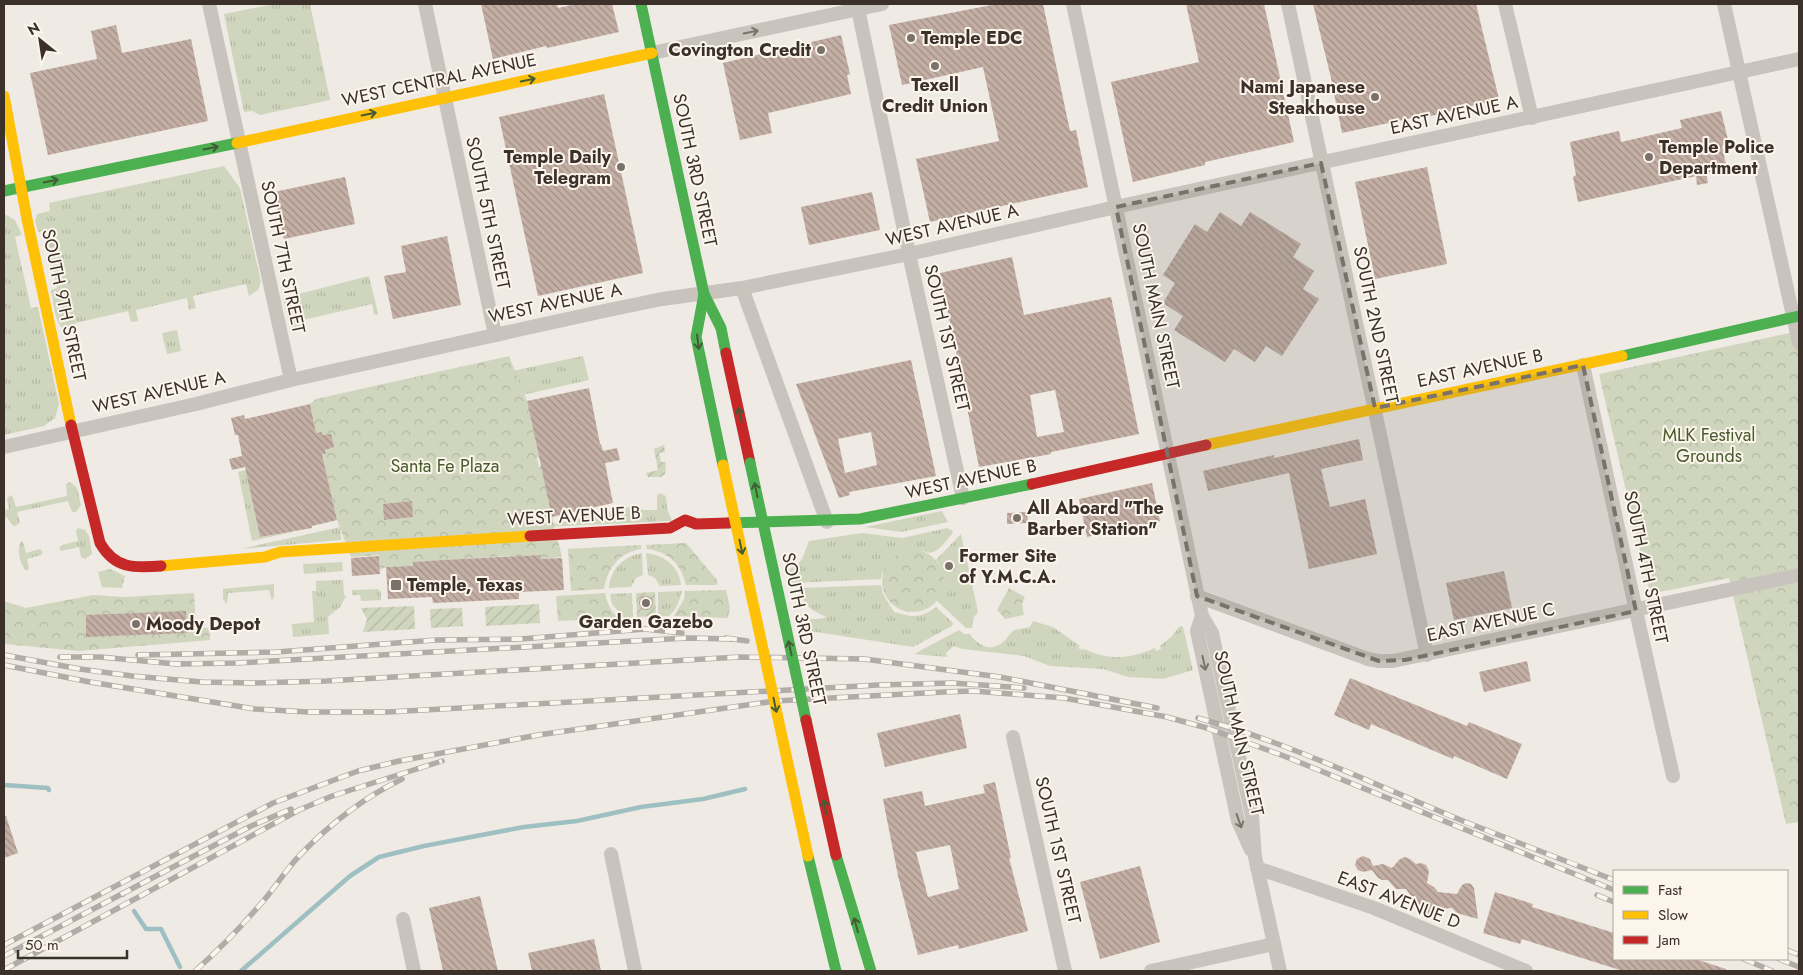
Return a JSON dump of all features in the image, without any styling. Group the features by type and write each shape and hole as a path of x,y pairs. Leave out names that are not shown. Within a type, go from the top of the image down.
{"main road":[{"name":"SOUTH 3RD STREET","path":"641,4 704,294 721,328 836,855 872,971"},
{"name":"WEST CENTRAL AVENUE","path":"4,191 652,53"},
{"name":"SOUTH 9TH STREET","path":"4,96 72,430"},
{"name":"SOUTH 3RD STREET","path":"704,294 696,337 808,856 836,971"},
{"name":"EAST AVENUE B","path":"1168,454 1797,317"},
{"name":"WEST AVENUE B","path":"72,430 100,543 109,556 128,567 136,568 265,557 280,552 346,547 670,528 685,520 696,524 860,520 1168,454"}],"street":[{"name":"SOUTH 7TH STREET","path":"209,4 291,380"},
{"name":"SOUTH 5TH STREET","path":"425,4 495,335"},
{"name":"WEST CENTRAL AVENUE","path":"652,53 882,4"},
{"name":"SOUTH MAIN STREET","path":"1073,4 1197,596 1202,616 1212,633 1248,797 1252,816 1256,862 1280,971"},
{"name":"SOUTH 2ND STREET","path":"1288,4 1426,655"},
{"path":"1505,4 1532,118"},
{"path":"1724,4 1797,317 1799,343"},
{"name":"SOUTH 1ST STREET","path":"858,9 909,254 963,498"},
{"name":"EAST AVENUE A","path":"1116,207 1799,59"},
{"name":"WEST AVENUE A","path":"4,447 495,335 662,299 742,288 909,254 1116,207"},
{"path":"742,288 827,522"},
{"name":"SOUTH 4TH STREET","path":"1583,365 1674,776"},
{"name":"EAST AVENUE C","path":"1197,596 1368,659 1379,662 1393,662 1799,575"},
{"name":"SOUTH 1ST STREET","path":"1013,737 1065,971"},
{"path":"611,854 635,971"},
{"name":"EAST AVENUE D","path":"1256,862 1374,908 1497,965 1526,971"},
{"path":"403,919 414,971"},
{"path":"1151,971 1274,944"}],"highlighted area":[{"path":"1321,163 1375,408 1583,365 1636,611 1405,660 1379,661 1197,596 1116,207"}],"green space":[{"path":"274,4 310,4 330,100 260,115 252,111 244,112 224,14"},
{"path":"224,166 240,188 261,282 258,290 249,296 246,284 193,296 196,308 189,310 187,298 136,310 138,321 131,322 128,311 75,323 77,334 69,333 60,325 55,312 51,290 57,288 45,231 38,232 35,221 37,214 50,211 49,203"},
{"path":"4,214 15,220 22,235 15,237 31,308 38,307 59,404 55,418 44,426 4,435"},
{"path":"369,276 377,315 374,314 372,304 303,320 304,331 292,327 283,298"},
{"path":"177,330 181,351 167,354 162,333"},
{"name":"MLK Festival Grounds","path":"1799,331 1799,822 1786,824 1729,578 1650,594 1599,374"},
{"name":"Santa Fe Plaza","path":"509,356 527,401 539,457 537,458 539,467 545,466 552,517 562,557 540,559 540,555 509,556 413,562 413,566 386,567 380,570 379,555 351,557 337,520 322,454 326,453 322,433 316,433 310,404 316,399"},
{"path":"583,356 589,380 518,396 512,371"},
{"path":"664,445 665,452 659,453 661,462 666,462 665,474 661,477 648,477 646,473 658,470 654,449"},
{"path":"246,470 260,537 292,530 292,532 252,541 238,472"},
{"path":"70,482 77,488 81,505 76,512 72,512 68,501 17,512 20,523 15,526 12,525 7,517 4,519 4,510 9,509 7,498 12,495 16,507 67,496 66,484"},
{"path":"660,493 666,496 667,509 672,521 541,527 634,506 643,510 657,510 657,495"},
{"path":"942,511 948,522 901,532 865,527"},
{"path":"340,527 341,540 241,549"},
{"path":"78,528 85,530 89,536 92,554 85,559 81,557 79,547 61,551 59,548 62,545 78,541 76,531"},
{"path":"947,528 953,531 952,534 939,548 931,553 923,551 882,573 881,579 792,583 789,569 801,561 809,541 862,533 902,538"},
{"path":"961,534 978,612 974,617 972,628 966,628 937,601 942,592 939,563 936,560"},
{"path":"23,541 26,553 40,549 43,552 41,555 27,559 29,569 27,571 21,562 19,554 19,546"},
{"path":"686,543 717,580 718,583 716,585 686,585 681,571 673,560 662,553 647,549 646,545"},
{"path":"641,545 641,549 626,554 616,562 608,574 604,589 571,591 568,549"},
{"path":"907,550 919,550 935,559 942,569 944,581 942,593 935,603 919,612 907,612 896,607 887,598 882,587 882,575 887,564 896,555"},
{"path":"642,553 643,575 636,578 631,587 609,588 612,575 619,564 629,557"},
{"path":"646,553 659,556 670,563 680,578 681,585 660,586 655,578 648,575"},
{"path":"342,562 343,571 304,574 303,564"},
{"path":"110,569 125,576 122,588 102,587 98,572"},
{"path":"343,580 344,595 346,596 340,607 328,617 329,634 293,637 292,624 314,622 312,591 316,591 316,581"},
{"path":"274,584 272,601 269,590 228,593 227,604 223,599 223,589"},
{"path":"881,585 883,594 894,612 916,616 925,614 936,607 953,623 952,626 913,647 803,630 800,614 813,619 827,617 808,607 802,599 799,588"},
{"path":"1009,588 1025,597 1022,604 1024,615 1005,619 997,610"},
{"path":"378,589 381,592 381,600 361,601 360,595 352,595 352,590"},
{"path":"726,590 730,607 728,618 674,616 684,599 685,591"},
{"path":"682,591 674,611 669,616 658,616 658,592"},
{"path":"655,592 656,616 637,617 636,593"},
{"path":"194,593 196,627 209,628 210,640 79,651 4,644 4,601 26,608 93,595 123,597"},
{"path":"605,593 613,613 618,618 558,621 556,596"},
{"path":"632,593 633,617 624,618 612,604 610,594"},
{"path":"539,604 540,623 486,626 485,607"},
{"path":"414,606 415,629 363,632 367,619 361,608"},
{"path":"462,608 463,626 431,628 430,609"},
{"path":"1033,621 1053,627 1080,646 1078,648 1082,650 1111,657 1128,656 1155,648 1156,651 1161,649 1160,646 1180,626 1183,627 1193,670 1163,679 1128,677 1103,669 1050,666 1024,656 962,649 954,646 946,653 947,657 914,654 959,630 964,634 970,634 980,644 994,647 1003,642 1014,630 1030,627"}],"building":[{"path":"481,4 557,4 558,8 576,4 612,4 619,32 547,48 546,46 493,59"},
{"path":"997,4 1043,4 1070,131 1076,130 1088,187 930,222 916,159 999,141 983,67 902,85 889,25"},
{"path":"1186,4 1264,4 1294,142 1205,162 1205,165 1133,182 1111,82 1199,62"},
{"path":"1313,4 1476,4 1499,99 1427,117 1426,115 1342,133"},
{"path":"116,25 122,53 191,39 208,121 48,155 30,73 97,59 91,31"},
{"path":"841,35 850,74 847,75 851,94 768,113 772,133 740,140 723,63"},
{"path":"604,94 643,273 538,296 499,117"},
{"name":"Temple Police Department","path":"1721,111 1729,144 1722,146 1727,169 1706,173 1708,183 1697,185 1696,176 1578,202 1573,177 1576,175 1570,142 1619,131 1621,142 1682,128 1680,120"},
{"path":"1427,167 1447,264 1375,279 1355,182"},
{"path":"345,177 355,224 284,239 274,192"},
{"path":"872,192 880,230 809,245 801,207"},
{"path":"1220,212 1241,226 1250,212 1301,244 1293,257 1314,271 1303,289 1319,299 1282,356 1266,346 1255,362 1234,349 1225,362 1174,330 1183,316 1163,303 1175,283 1163,275 1195,224 1207,232"},
{"path":"447,236 461,305 393,319 384,276 406,272 401,246"},
{"path":"1012,257 1024,315 1111,297 1139,434 1051,452 1051,454 979,467 940,273","holes":["1055,390 1064,432 1037,437 1030,395"]},
{"path":"911,360 936,476 849,492 850,495 839,498 796,384","holes":["871,432 877,465 845,473 838,439"]},
{"path":"589,388 603,451 617,448 620,460 605,463 613,503 552,517 527,401"},
{"path":"310,404 316,433 322,432 322,435 331,434 334,447 325,450 326,454 322,454 337,520 312,526 312,528 260,537 245,467 232,470 229,459 242,456 238,435 235,435 231,418 244,415 245,419"},
{"path":"1359,439 1363,460 1321,469 1330,507 1365,499 1377,554 1309,569 1289,473 1208,491 1203,471 1274,455 1274,458"},
{"path":"1152,483 1160,521 1087,537 1079,499"},
{"path":"412,501 413,517 384,520 383,504"},
{"name":"All Aboard \"The Barber Station\"","path":"1027,512 1028,523 1007,524 1007,513"},
{"path":"540,555 540,559 562,558 564,590 519,592 519,599 433,603 432,597 388,599 386,567 413,566 413,562"},
{"path":"379,556 380,574 352,576 351,558"},
{"path":"1504,571 1512,608 1454,620 1446,583"},
{"name":"Garden Gazebo","path":"643,596 649,596 653,603 649,610 643,610 639,606 639,600"},
{"name":"Moody Depot","path":"186,611 187,633 86,637 86,615"},
{"path":"1527,661 1531,681 1484,692 1479,672"},
{"path":"1350,678 1467,726 1469,722 1522,744 1507,779 1454,756 1453,759 1371,724 1369,730 1334,715"},
{"path":"960,714 967,748 885,767 877,733"},
{"path":"995,782 1011,858 1009,858 1028,931 959,949 958,945 918,955 898,876 883,799 922,791 925,806 985,793 983,785","holes":["950,845 959,889 928,897 916,852"]},
{"path":"4,816 6,816 18,853 4,858"},
{"path":"1363,856 1370,859 1373,866 1383,864 1392,868 1400,859 1405,857 1416,864 1426,865 1429,871 1427,883 1438,892 1457,894 1462,885 1466,883 1471,884 1474,888 1478,919 1457,913 1452,908 1439,909 1436,917 1410,906 1413,899 1406,889 1396,889 1388,880 1378,878 1372,870 1363,872 1358,870 1355,865 1357,859"},
{"path":"1140,866 1160,942 1100,959 1080,882"},
{"path":"1495,892 1533,904 1532,907 1613,933 1613,960 1698,960 1726,969 1726,971 1623,971 1522,939 1520,944 1483,933"},
{"path":"480,896 498,971 443,971 429,908"},
{"path":"594,939 601,971 532,971 528,953"}],"waterway":[{"path":"4,785 48,788 49,790"},
{"path":"241,971 350,876 379,857 424,846 524,827 577,821 641,807 703,799 745,789"},
{"path":"134,911 146,929 161,929 180,967"}],"railway":[{"path":"138,655 277,652 436,640 521,639 645,629 682,633"},
{"path":"60,657 100,657 176,664 236,663 687,638 732,639"},
{"path":"726,638 747,641"},
{"path":"4,655 80,669 132,676 202,682 252,683 326,681 739,657 864,659 1000,677 1157,708"},
{"path":"4,665 90,682 255,709 308,712 388,712 878,685 952,683 1024,688"},
{"path":"4,945 273,803 358,771 399,761 538,735 775,701 973,691 1064,698 1167,717 1207,728 1284,756 1613,890"},
{"path":"1198,718 1299,752 1463,821 1613,880"},
{"path":"4,970 299,810 332,796 442,761"},
{"path":"195,971 248,918 291,865 312,843 361,803 402,779"},
{"path":"4,956 251,826 291,809"},
{"path":"1597,895 1613,902"},
{"path":"1788,950 1799,955"},
{"path":"1746,960 1772,971"},
{"path":"1782,960 1799,967"}],"traffic: fast":[{"path":"641,4 704,294 721,328 726,353"},
{"path":"4,191 237,143"},
{"path":"704,294 696,337 723,465"},
{"path":"1622,356 1799,316"},
{"path":"750,463 806,720"},
{"path":"728,523 860,519 1032,484"},
{"path":"836,855 871,971"},
{"path":"808,856 836,971"}],"traffic: slow":[{"path":"237,143 652,53"},
{"path":"4,96 27,219 71,425"},
{"path":"1206,445 1622,356"},
{"path":"723,465 808,856"},
{"path":"161,566 265,557 280,552 530,536"}],"traffic: jam":[{"path":"726,353 750,463"},
{"path":"71,425 100,543 112,558 126,565 142,567 161,566"},
{"path":"1032,484 1206,445"},
{"path":"530,536 670,528 685,520 696,524 728,523"},
{"path":"806,720 836,855"}],"place":[{"name":"Temple EDC","path":"911,38"},
{"name":"Covington Credit","path":"821,50"},
{"name":"Texell Credit Union","path":"935,66"},
{"name":"Nami Japanese Steakhouse","path":"1375,97"},
{"name":"Temple Police Department","path":"1649,157"},
{"name":"Temple Daily Telegram","path":"621,167"},
{"name":"All Aboard \"The Barber Station\"","path":"1017,518"},
{"name":"Former Site of Y.M.C.A.","path":"949,566"},
{"name":"Temple, Texas","path":"396,585"},
{"name":"Garden Gazebo","path":"646,603"},
{"name":"Moody Depot","path":"136,624"}]}
